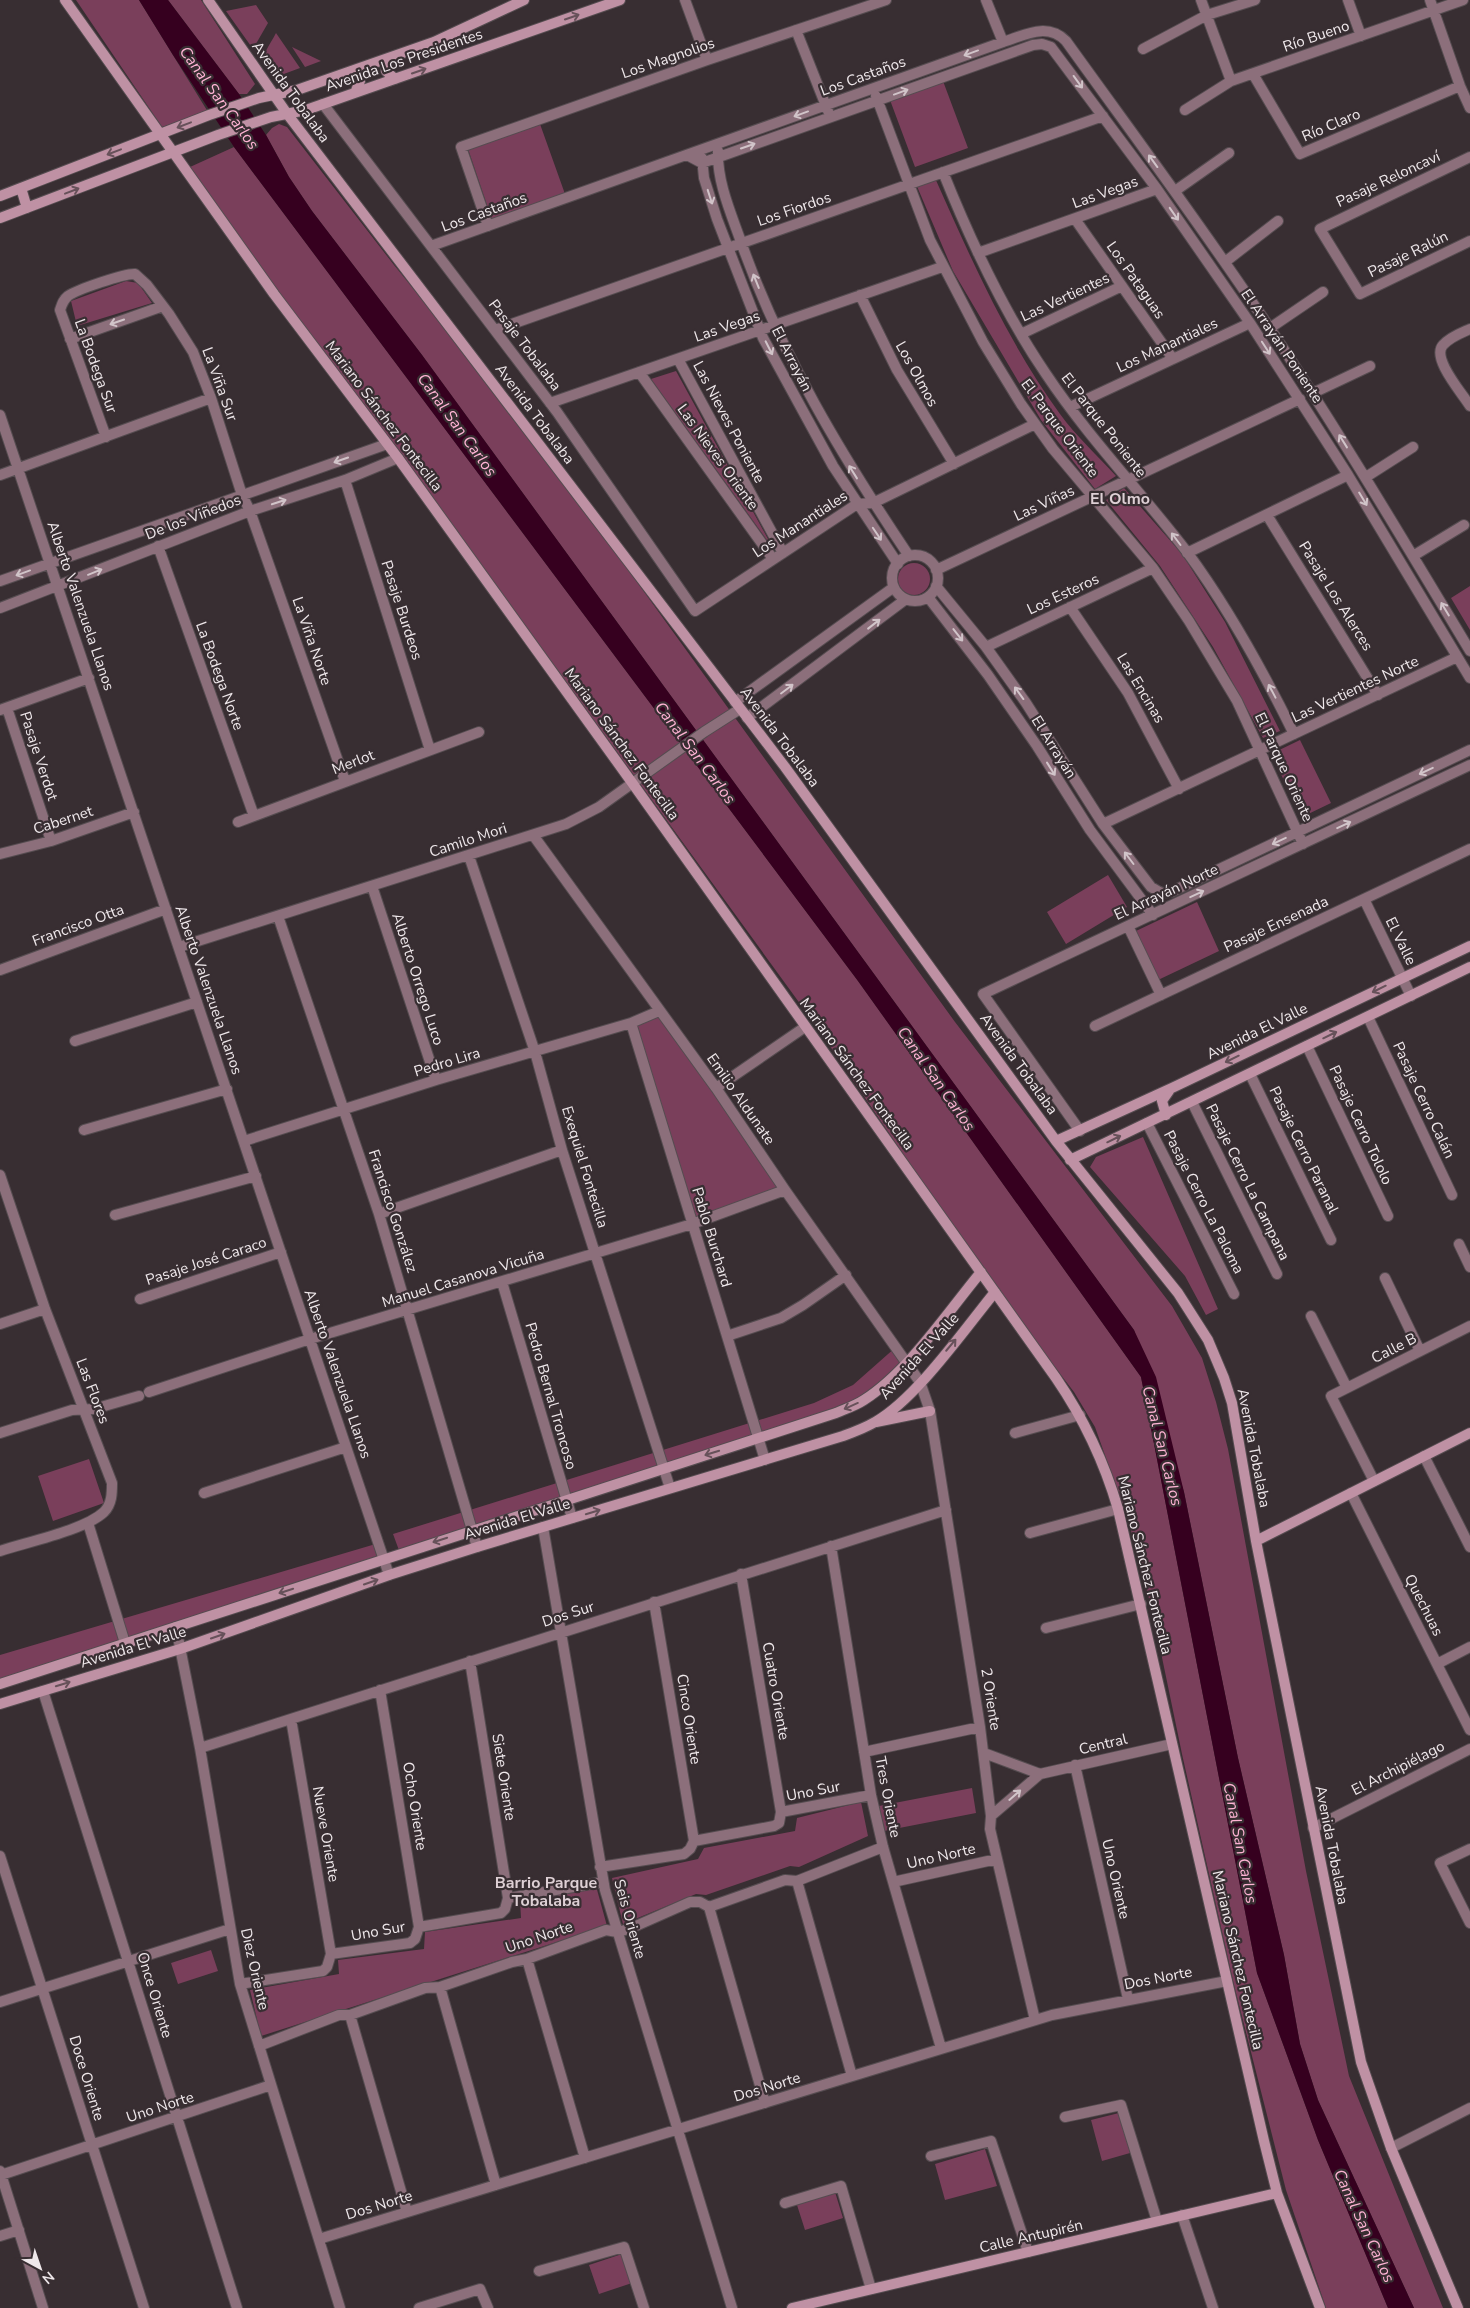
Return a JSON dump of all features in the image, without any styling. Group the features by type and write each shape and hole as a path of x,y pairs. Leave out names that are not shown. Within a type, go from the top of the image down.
{"street":[{"name":"Mariano Sánchez Fontecilla","path":"65,0 172,152 280,301 398,458 633,784 981,1272 1080,1415 1102,1462 1118,1509 1277,2193 1319,2308"},
{"name":"Avenida Tobalaba","path":"208,0 288,115 738,705 1070,1160 1178,1293 1208,1340 1232,1402 1256,1541 1361,2062 1391,2148 1458,2308"},
{"name":"Avenida Los Presidentes","path":"0,196 209,115 255,100 275,96 387,59 442,38 524,0"},
{"name":"Avenida Los Presidentes","path":"0,218 218,135 266,119 288,115 323,104 620,0"},
{"path":"685,0 707,60"},
{"name":"Los Magnolios","path":"488,226 461,147 707,60 886,0"},
{"path":"986,0 1003,42"},
{"path":"1202,0 1232,82"},
{"path":"1143,49 1207,15 1255,0"},
{"path":"1348,0 1361,36"},
{"name":"Río Bueno","path":"1185,110 1232,82 1361,36 1432,5 1463,0"},
{"path":"1432,5 1460,86 1470,108"},
{"path":"796,30 830,117"},
{"name":"Los Castaños","path":"431,246 1003,42 1036,31 1050,31"},
{"name":"El Arrayán Poniente","path":"1050,31 1066,41 1176,191 1270,328 1366,477 1470,651"},
{"name":"Los Castaños","path":"702,163 1033,45 1047,45"},
{"name":"El Arrayán Poniente","path":"1047,45 1058,54 1157,189 1250,323 1348,475 1470,678"},
{"path":"387,59 386,71 395,79"},
{"path":"354,70 359,75 360,81 355,93"},
{"name":"Río Claro","path":"1254,74 1300,154 1460,86"},
{"name":"El Parque Oriente","path":"873,88 908,185 942,267 983,342 1035,424 1153,568 1189,621 1232,693 1261,750 1303,844"},
{"name":"Pasaje Tobalaba","path":"323,104 550,403 696,611"},
{"name":"Los Fiordos","path":"495,330 1103,116"},
{"name":"El Arrayán","path":"718,144 720,177 741,243 775,325 827,428 873,503 909,556"},
{"name":"El Arrayán","path":"702,150 702,163 707,189 727,248 760,330 810,427 857,504 898,564"},
{"path":"1176,191 1229,153"},
{"path":"687,155 702,163"},
{"name":"Pasaje Reloncaví","path":"1360,294 1320,228 1470,157"},
{"name":"El Parque Poniente","path":"943,172 978,253 1021,334 1070,407 1187,553 1241,634 1294,734"},
{"path":"21,188 27,208"},
{"name":"Las Vegas","path":"978,253 1157,189"},
{"name":"Los Pataguas","path":"1074,218 1173,359"},
{"path":"1225,262 1278,221"},
{"name":"Pasaje Ralún","path":"1360,294 1470,241"},
{"name":"Las Vegas","path":"550,403 942,267"},
{"name":"La Bodega Sur","path":"106,436 60,314 66,298 72,294 126,274 135,274 141,278"},
{"name":"La Viña Sur","path":"141,278 188,343 211,398 242,495 250,511"},
{"name":"Las Vertientes","path":"1021,334 1122,286"},
{"path":"1270,328 1323,292"},
{"name":"Los Olmos","path":"860,295 897,370 954,464"},
{"path":"70,339 163,306"},
{"name":"Los Manantiales","path":"1070,407 1250,323"},
{"path":"1470,329 1448,339 1441,346 1440,358 1470,406"},
{"name":"Las Nieves Poniente","path":"678,359 783,552"},
{"path":"1313,393 1370,366"},
{"name":"Las Nieves Oriente","path":"639,372 773,559"},
{"path":"0,475 211,398"},
{"name":"Las Viñas","path":"936,570 1300,399"},
{"name":"Alberto Valenzuela Llanos","path":"0,414 390,1575"},
{"name":"Los Manantiales","path":"696,611 857,504 873,503 1035,424"},
{"name":"De los Viñedos","path":"0,581 387,444"},
{"path":"1366,477 1413,447"},
{"name":"De los Viñedos","path":"0,608 250,511 345,480 398,458"},
{"path":"1187,553 1348,475"},
{"name":"Pasaje Burdeos","path":"345,480 430,750"},
{"name":"La Viña Norte","path":"250,511 345,781"},
{"name":"Pasaje Los Alerces","path":"1267,514 1378,695"},
{"path":"1413,556 1464,525"},
{"name":"La Bodega Norte","path":"158,546 254,816"},
{"path":"909,556 925,558 932,563 936,570 936,586 928,597 913,601 906,599 894,587 892,579 898,564 909,556"},
{"name":"Los Esteros","path":"986,647 1153,568"},
{"name":"El Arrayán","path":"936,586 986,647 1039,723 1103,824 1151,887 1161,893"},
{"path":"738,705 894,587"},
{"name":"El Arrayán","path":"928,597 988,675 1037,746 1090,830 1153,915"},
{"path":"747,718 906,599"},
{"name":"Las Encinas","path":"1070,607 1128,693 1179,789"},
{"path":"802,655 812,670"},
{"name":"Las Vertientes Norte","path":"1103,824 1457,657"},
{"path":"4,709 89,678"},
{"name":"Camilo Mori","path":"179,947 566,824 599,807 633,784 738,705"},
{"name":"Pasaje Verdot","path":"4,709 51,841"},
{"name":"Merlot","path":"238,822 479,732"},
{"name":"El Arrayán Norte","path":"1161,893 1171,892 1470,750"},
{"name":"El Arrayán Norte","path":"983,994 1470,765"},
{"path":"1355,805 1361,817"},
{"name":"Cabernet","path":"0,854 51,841 134,812"},
{"name":"Emilio Aldunate","path":"533,836 716,1088 920,1382"},
{"name":"Pasaje Ensenada","path":"1095,1026 1470,849"},
{"name":"Exequiel Fontecilla","path":"470,856 535,1052 562,1150 670,1488"},
{"name":"Alberto Orrego Luco","path":"372,886 436,1080"},
{"name":"El Valle","path":"1364,899 1411,996"},
{"name":"Francisco Otta","path":"0,970 166,909"},
{"name":"Francisco González","path":"278,916 379,1214 409,1310 477,1547"},
{"path":"1128,926 1161,995"},
{"name":"Avenida El Valle","path":"1056,1141 1470,946"},
{"path":"1070,1160 1470,967"},
{"name":"Avenida Tobalaba","path":"983,994 1080,1131"},
{"path":"75,1041 197,1002"},
{"name":"Pedro Lira","path":"244,1141 436,1080 631,1023 659,1011"},
{"name":"Pasaje Cerro Calán","path":"1368,1017 1452,1195"},
{"name":"Pablo Burchard","path":"631,1023 765,1460"},
{"path":"716,1088 805,1027"},
{"name":"Pasaje Cerro Tololo","path":"1307,1046 1388,1216"},
{"name":"Pasaje Cerro Paranal","path":"1250,1074 1331,1240"},
{"path":"1166,1114 1162,1106 1163,1096 1174,1087"},
{"path":"84,1130 227,1089"},
{"name":"Pasaje Cerro La Campana","path":"1192,1102 1277,1274"},
{"name":"Pasaje Cerro La Paloma","path":"1147,1123 1234,1294"},
{"path":"379,1214 562,1150"},
{"name":"Las Flores","path":"0,1175 45,1309 112,1483 112,1498 105,1511 88,1523 0,1551"},
{"path":"115,1215 256,1176"},
{"name":"Manuel Casanova Vicuña","path":"149,1392 310,1340 692,1224 785,1190"},
{"path":"0,1212 10,1208"},
{"path":"1459,1244 1470,1267"},
{"name":"Pasaje José Caraco","path":"140,1299 281,1252"},
{"name":"Avenida El Valle","path":"0,1684 664,1468 802,1426 863,1401 884,1386 907,1363 981,1272"},
{"path":"727,1336 781,1318 846,1275"},
{"path":"1385,1278 1420,1351"},
{"name":"Pedro Bernal Troncoso","path":"502,1282 572,1518"},
{"name":"Avenida El Valle","path":"0,1704 180,1649 390,1575 477,1547 843,1436 876,1422 898,1405 920,1382 995,1292"},
{"path":"0,1324 45,1309"},
{"path":"1311,1316 1347,1388"},
{"name":"Calle B","path":"1374,1481 1331,1396 1470,1326"},
{"name":"2 Oriente","path":"920,1382 930,1411 946,1510 984,1753 991,1816 990,1829 1035,2020"},
{"path":"0,1434 72,1410 94,1409 138,1396"},
{"path":"876,1422 930,1411"},
{"path":"1015,1433 1080,1415"},
{"path":"1256,1541 1470,1433"},
{"path":"204,1493 346,1447"},
{"path":"1424,1456 1470,1546"},
{"name":"Quechuas","path":"1351,1493 1470,1730"},
{"path":"1030,1533 1118,1509"},
{"name":"Dos Sur","path":"200,1748 946,1510"},
{"path":"88,1523 125,1643"},
{"name":"Seis Oriente","path":"543,1527 603,1882 732,2308"},
{"name":"Tres Oriente","path":"831,1546 864,1752 883,1848 941,2048"},
{"name":"Cuatro Oriente","path":"741,1574 781,1812"},
{"name":"Cinco Oriente","path":"654,1602 694,1841"},
{"path":"1046,1628 1141,1604"},
{"name":"Diez Oriente","path":"176,1627 200,1748 240,1984 340,2308"},
{"path":"1437,1664 1470,1647"},
{"name":"Siete Oriente","path":"470,1661 508,1898"},
{"name":"Ocho Oriente","path":"380,1690 419,1928"},
{"name":"Once Oriente","path":"42,1691 238,2308"},
{"name":"Nueve Oriente","path":"290,1719 331,1954"},
{"path":"864,1752 980,1728"},
{"name":"Central","path":"991,1816 1040,1774 1172,1744"},
{"name":"El Archipiélago","path":"1313,1828 1470,1749"},
{"path":"984,1753 1040,1774"},
{"name":"Uno Oriente","path":"1075,1765 1128,1999"},
{"name":"Uno Sur","path":"600,1867 684,1854 690,1849 694,1841 777,1826 781,1812 872,1795"},
{"name":"Uno Norte","path":"259,2046 339,2015 350,2015 425,1988 440,1987 512,1962 527,1960 606,1930 618,1932 690,1902 700,1902 709,1907 784,1880 797,1881 883,1848"},
{"path":"1470,1848 1440,1864 1470,1923"},
{"name":"Doce Oriente","path":"0,1856 144,2308"},
{"name":"Uno Norte","path":"893,1882 997,1858"},
{"path":"797,1881 852,2076"},
{"path":"508,1898 603,1882"},
{"name":"Uno Sur","path":"331,1954 410,1942 415,1939 419,1928 502,1913 508,1898"},
{"path":"709,1907 765,2103"},
{"path":"0,2002 230,1929"},
{"path":"240,1984 323,1970 327,1968 331,1954"},
{"path":"527,1960 585,2158"},
{"name":"Dos Norte","path":"319,2239 1035,2020 1128,1999 1227,1980"},
{"path":"440,1987 496,2185"},
{"path":"350,2015 407,2212"},
{"name":"Uno Norte","path":"1,2173 178,2117 271,2085"},
{"path":"1065,2117 1121,2105 1156,2221"},
{"path":"1391,2148 1470,2108"},
{"path":"931,2156 991,2140 1028,2252"},
{"path":"1,2173 43,2308"},
{"path":"785,2203 841,2186 871,2289"},
{"name":"Calle Antupirén","path":"792,2308 1277,2193"},
{"path":"1182,2215 1213,2308"},
{"path":"0,2236 19,2230"},
{"path":"539,2271 624,2247 644,2308"},
{"path":"419,2308 480,2289 488,2308"}],"shaded area":[{"path":"76,0 139,0 208,112 162,127"},
{"path":"168,0 201,0 255,84 247,94 239,94"},
{"path":"256,5 268,23 253,49 226,11"},
{"path":"276,33 300,68 273,78 265,65 264,56"},
{"path":"292,47 321,61 305,67"},
{"path":"943,81 968,148 915,167 890,100"},
{"path":"279,124 287,127 394,265 517,416 955,1022 1172,1306 1202,1358 1228,1449 1306,1871 1349,2076 1443,2308 1414,2308 1318,2100 1300,2044 1284,1955 1238,1758 1184,1492 1134,1330 422,355 312,211 289,177 266,135"},
{"path":"540,124 565,194 492,220 468,149"},
{"path":"234,147 858,981 1141,1377 1257,1973 1318,2140 1388,2308 1326,2308 1286,2190 1234,1985 1182,1754 1153,1614 1129,1523 1095,1427 1074,1392 992,1285 817,1027 393,444 277,292 190,167"},
{"path":"935,178 976,269 1023,358 1066,422 1116,476 1095,489 1041,420 953,271 916,184"},
{"path":"126,281 138,283 152,303 77,326 71,301"},
{"path":"676,371 774,550 651,379"},
{"path":"1124,488 1182,554 1225,622 1280,731 1263,738 1213,647 1160,566 1106,500"},
{"path":"914,563 920,564 925,568 929,573 929,585 925,590 920,594 914,595 908,594 903,590 899,585 898,579 899,573 903,568 908,564"},
{"path":"1470,586 1470,630 1451,598"},
{"path":"1300,740 1331,803 1302,817 1271,754"},
{"path":"1108,875 1127,907 1066,944 1047,912"},
{"path":"1197,902 1219,951 1158,980 1136,931"},
{"path":"659,1011 785,1190 692,1224 631,1023"},
{"path":"1143,1137 1218,1309 1206,1315 1185,1276 1090,1167 1096,1157"},
{"path":"896,1347 907,1363 863,1401 400,1553 393,1534 814,1403 853,1385"},
{"path":"89,1459 104,1503 53,1521 38,1476"},
{"path":"379,1543 384,1559 0,1679 0,1655"},
{"path":"972,1788 976,1813 884,1831 879,1806"},
{"path":"861,1802 868,1836 799,1867 790,1866 706,1895 696,1894 623,1924 612,1878 698,1859 704,1848 795,1831 797,1818"},
{"path":"596,1886 607,1926 261,2036 250,1990 339,1974 338,1960 424,1949 425,1932 521,1918 520,1900"},
{"path":"211,1950 218,1971 178,1984 171,1963"},
{"path":"1119,2113 1130,2153 1102,2161 1091,2120"},
{"path":"985,2149 997,2186 945,2200 935,2164"},
{"path":"835,2192 843,2218 805,2230 797,2205"},
{"path":"622,2254 632,2283 599,2294 589,2265"}],"water":[{"name":"Canal San Carlos","path":"139,0 168,0 239,94 266,135 289,177 312,211 422,355 1134,1330 1156,1377 1184,1492 1238,1758 1284,1955 1300,2044 1318,2100 1414,2308 1388,2308 1318,2140 1257,1973 1141,1377 858,981 234,147"}],"district":[{"name":"El Olmo","path":"1120,499"},
{"name":"Barrio Parque Tobalaba","path":"546,1892"}]}
